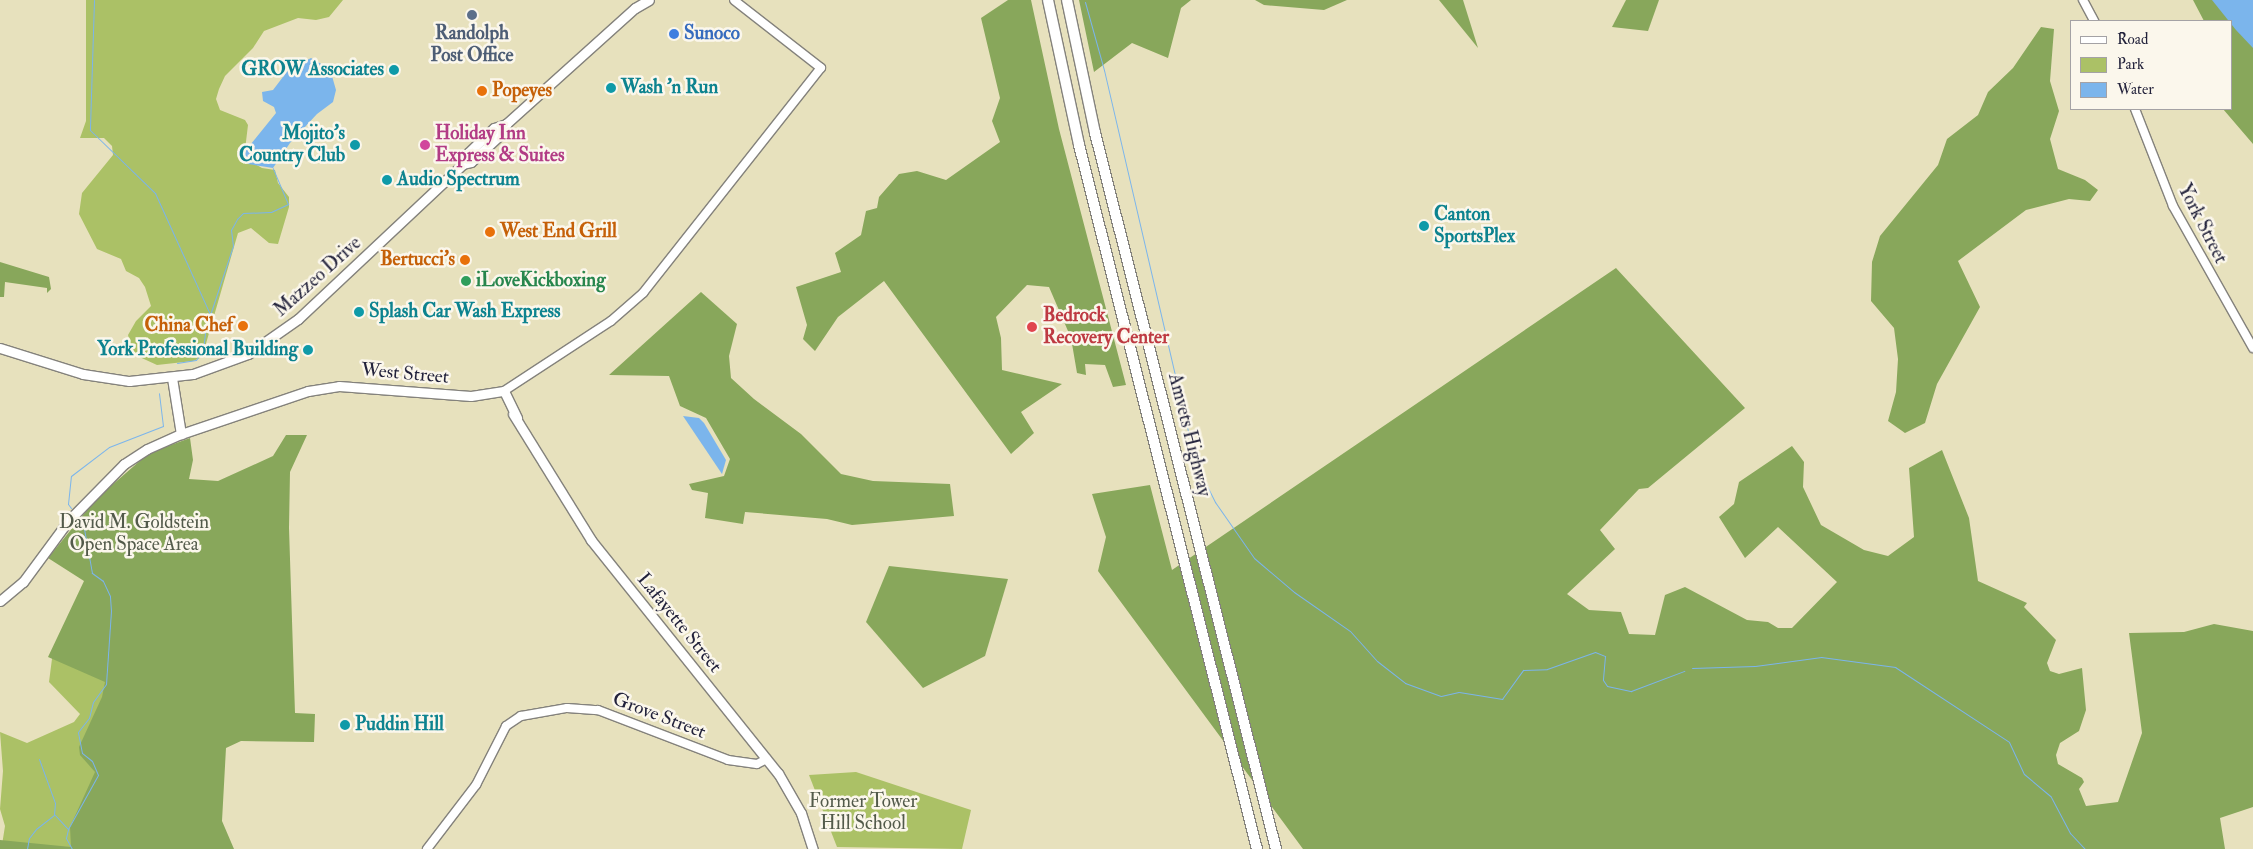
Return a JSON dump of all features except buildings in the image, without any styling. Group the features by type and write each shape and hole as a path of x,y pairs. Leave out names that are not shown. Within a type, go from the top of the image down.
{"highway":[{"path":"1041,0 1067,94"},
{"name":"Amvets Highway","path":"1048,0 1067,94 1257,849"},
{"name":"Amvets Highway","path":"1067,0 1097,142 1276,849"}],"main road":[{"name":"Mazzeo Drive","path":"0,348 102,378 129,380 172,378 225,364 278,335 463,164 472,162 500,135 506,124 637,4 650,0"},
{"path":"172,378 181,434"},
{"name":"West Street","path":"0,601 26,579 68,521 124,464 147,448 181,434 326,387 351,386 477,396 501,392"},
{"name":"Lafayette Street","path":"501,392 591,540 767,759 796,804 813,849"}],"street":[{"name":"West Street","path":"501,392 606,325 640,296 821,68 734,0"},
{"path":"2083,0 2093,20"},
{"name":"York Street","path":"2135,110 2173,206 2253,348"},
{"name":"Grove Street","path":"427,849 476,785 506,726 521,716 567,708 598,710 728,760 757,764 767,759"}],"green space":[{"path":"86,0 343,0 329,17 316,20 298,18 264,31 253,48 225,76 219,89 216,99 220,110 245,120 248,125 244,158 262,168 275,170 278,183 289,197 289,207 278,244 269,243 251,228 238,233 205,347 200,358 193,361 157,365 133,354 128,335 136,321 151,306 145,287 139,278 126,271 121,259 97,249 79,214 82,193 113,155 112,146 104,138 80,138 86,121"},
{"path":"1008,0 1031,0 1059,129 1126,385 1113,387 1105,365 1085,364 1086,375 1077,373 1071,338 1049,287 1027,285 996,317 1001,338 1002,370 1062,384 1021,412 1034,433 1011,454 884,281 838,317 815,351 803,339 807,325 796,287 841,272 835,253 861,235 866,211 877,208 879,197 899,174 917,171 946,180 1000,142 992,121 1000,98 981,18"},
{"path":"1079,0 1191,0 1181,8 1168,58 1132,43 1094,72"},
{"path":"1255,0 1347,0 1324,10 1264,5"},
{"path":"1439,0 1463,0 1478,48"},
{"path":"1626,0 1659,0 1648,31 1612,27"},
{"path":"2193,0 2253,0 2253,144 2224,110 2233,110 2233,20 2203,20"},
{"path":"2041,27 2054,29 2050,81 2059,111 2050,139 2058,169 2085,180 2098,190 2090,201 2069,199 2026,210 1958,261 1980,307 1937,384 1925,423 1905,433 1888,421 1896,392 1898,359 1894,328 1871,301 1872,262 1880,236 1938,165 1947,139 1978,115 1988,92 2013,68"},
{"path":"0,262 49,277 51,289 47,293 47,288 5,282 4,297 0,297"},
{"path":"1616,268 1745,408 1648,488 1639,489 1600,530 1615,549 1567,594 1589,610 1621,612 1629,634 1655,635 1665,595 1685,587 1747,620 1768,622 1778,628 1792,628 1837,582 1778,527 1745,558 1719,517 1734,504 1739,482 1792,446 1804,462 1803,487 1821,525 1864,550 1888,556 1914,537 1909,468 1942,450 1969,518 1978,581 2027,603 2024,607 2056,640 2047,663 2050,671 2059,674 2082,668 2086,710 2079,731 2060,743 2056,755 2058,764 2082,778 2084,782 2079,789 2086,806 2118,802 2142,733 2129,633 2184,632 2214,624 2253,631 2253,807 2220,818 2225,849 1303,849 1098,571 1106,537 1092,494 1150,485 1172,570"},
{"path":"701,292 737,324 729,356 731,378 754,399 801,434 841,474 873,481 950,484 954,516 852,525 827,519 745,512 743,524 705,518 708,493 692,490 689,484 724,476 730,459 706,418 680,406 669,376 609,375"},
{"name":"David M. Goldstein Open Space Area","path":"286,435 307,435 290,472 289,528 295,713 315,714 314,742 241,741 226,748 222,821 234,849 0,849 0,840 71,847 70,827 95,772 80,755 79,747 102,697 105,682 48,657 84,581 48,558 96,499 149,453 190,438 193,460 189,479 218,481 273,456"},
{"path":"889,566 1008,579 985,656 923,688 866,622"},
{"path":"53,651 112,657 85,849 2,845 5,826 0,809 3,771 0,732 27,743 74,722 80,714 49,682"},
{"name":"Former Tower Hill School","path":"856,772 971,810 962,849 837,847 809,775"}],"water":[{"path":"2212,0 2253,0 2253,48 2233,26 2233,20 2228,20"},
{"path":"311,58 330,69 336,90 333,102 317,114 290,143 273,168 248,164 244,158 246,150 276,113 274,107 263,101 262,92 273,90 289,69"},
{"path":"683,416 699,418 704,423 726,460 722,474"}],"waterway":[{"path":"94,0 90,130 155,193 210,314"},
{"path":"1085,2 1104,70 1195,462 1215,502 1254,558 1294,592 1350,631 1377,661 1405,683 1441,696 1459,692 1502,699 1523,670 1547,669 1595,652 1605,656 1603,680 1607,686 1631,691 1684,671"},
{"path":"177,363 196,360 203,350 206,327 233,246 231,230 237,219 243,213 271,212 288,204 273,168"},
{"path":"71,508 68,504 71,476 109,447 163,426 159,393"},
{"path":"72,849 66,838 68,829 98,775 92,761 82,753 78,732 89,718 93,702 106,684 111,611 110,596 103,581 92,573 83,523 79,517"},
{"path":"1692,668 1755,666 1821,657 1895,667 2009,742 2024,774 2051,797 2070,833 2085,849"},
{"path":"39,759 55,803 54,814 68,829"},
{"path":"27,849 29,838 36,829 54,815"}],"place":[{"name":"Randolph Post Office","path":"472,15"},
{"name":"Sunoco","path":"674,34"},
{"name":"GROW Associates","path":"394,70"},
{"name":"Wash 'n Run","path":"611,88"},
{"name":"Popeyes","path":"482,91"},
{"name":"Mojito's Country Club","path":"355,145"},
{"name":"Holiday Inn Express & Suites","path":"425,145"},
{"name":"Audio Spectrum","path":"387,180"},
{"name":"Canton SportsPlex","path":"1424,226"},
{"name":"West End Grill","path":"490,232"},
{"name":"Bertucci's","path":"465,260"},
{"name":"iLoveKickboxing","path":"466,281"},
{"name":"Splash Car Wash Express","path":"359,312"},
{"name":"China Chef","path":"243,326"},
{"name":"Bedrock Recovery Center","path":"1032,327"},
{"name":"York Professional Building","path":"308,350"},
{"name":"Puddin Hill","path":"345,725"}]}
